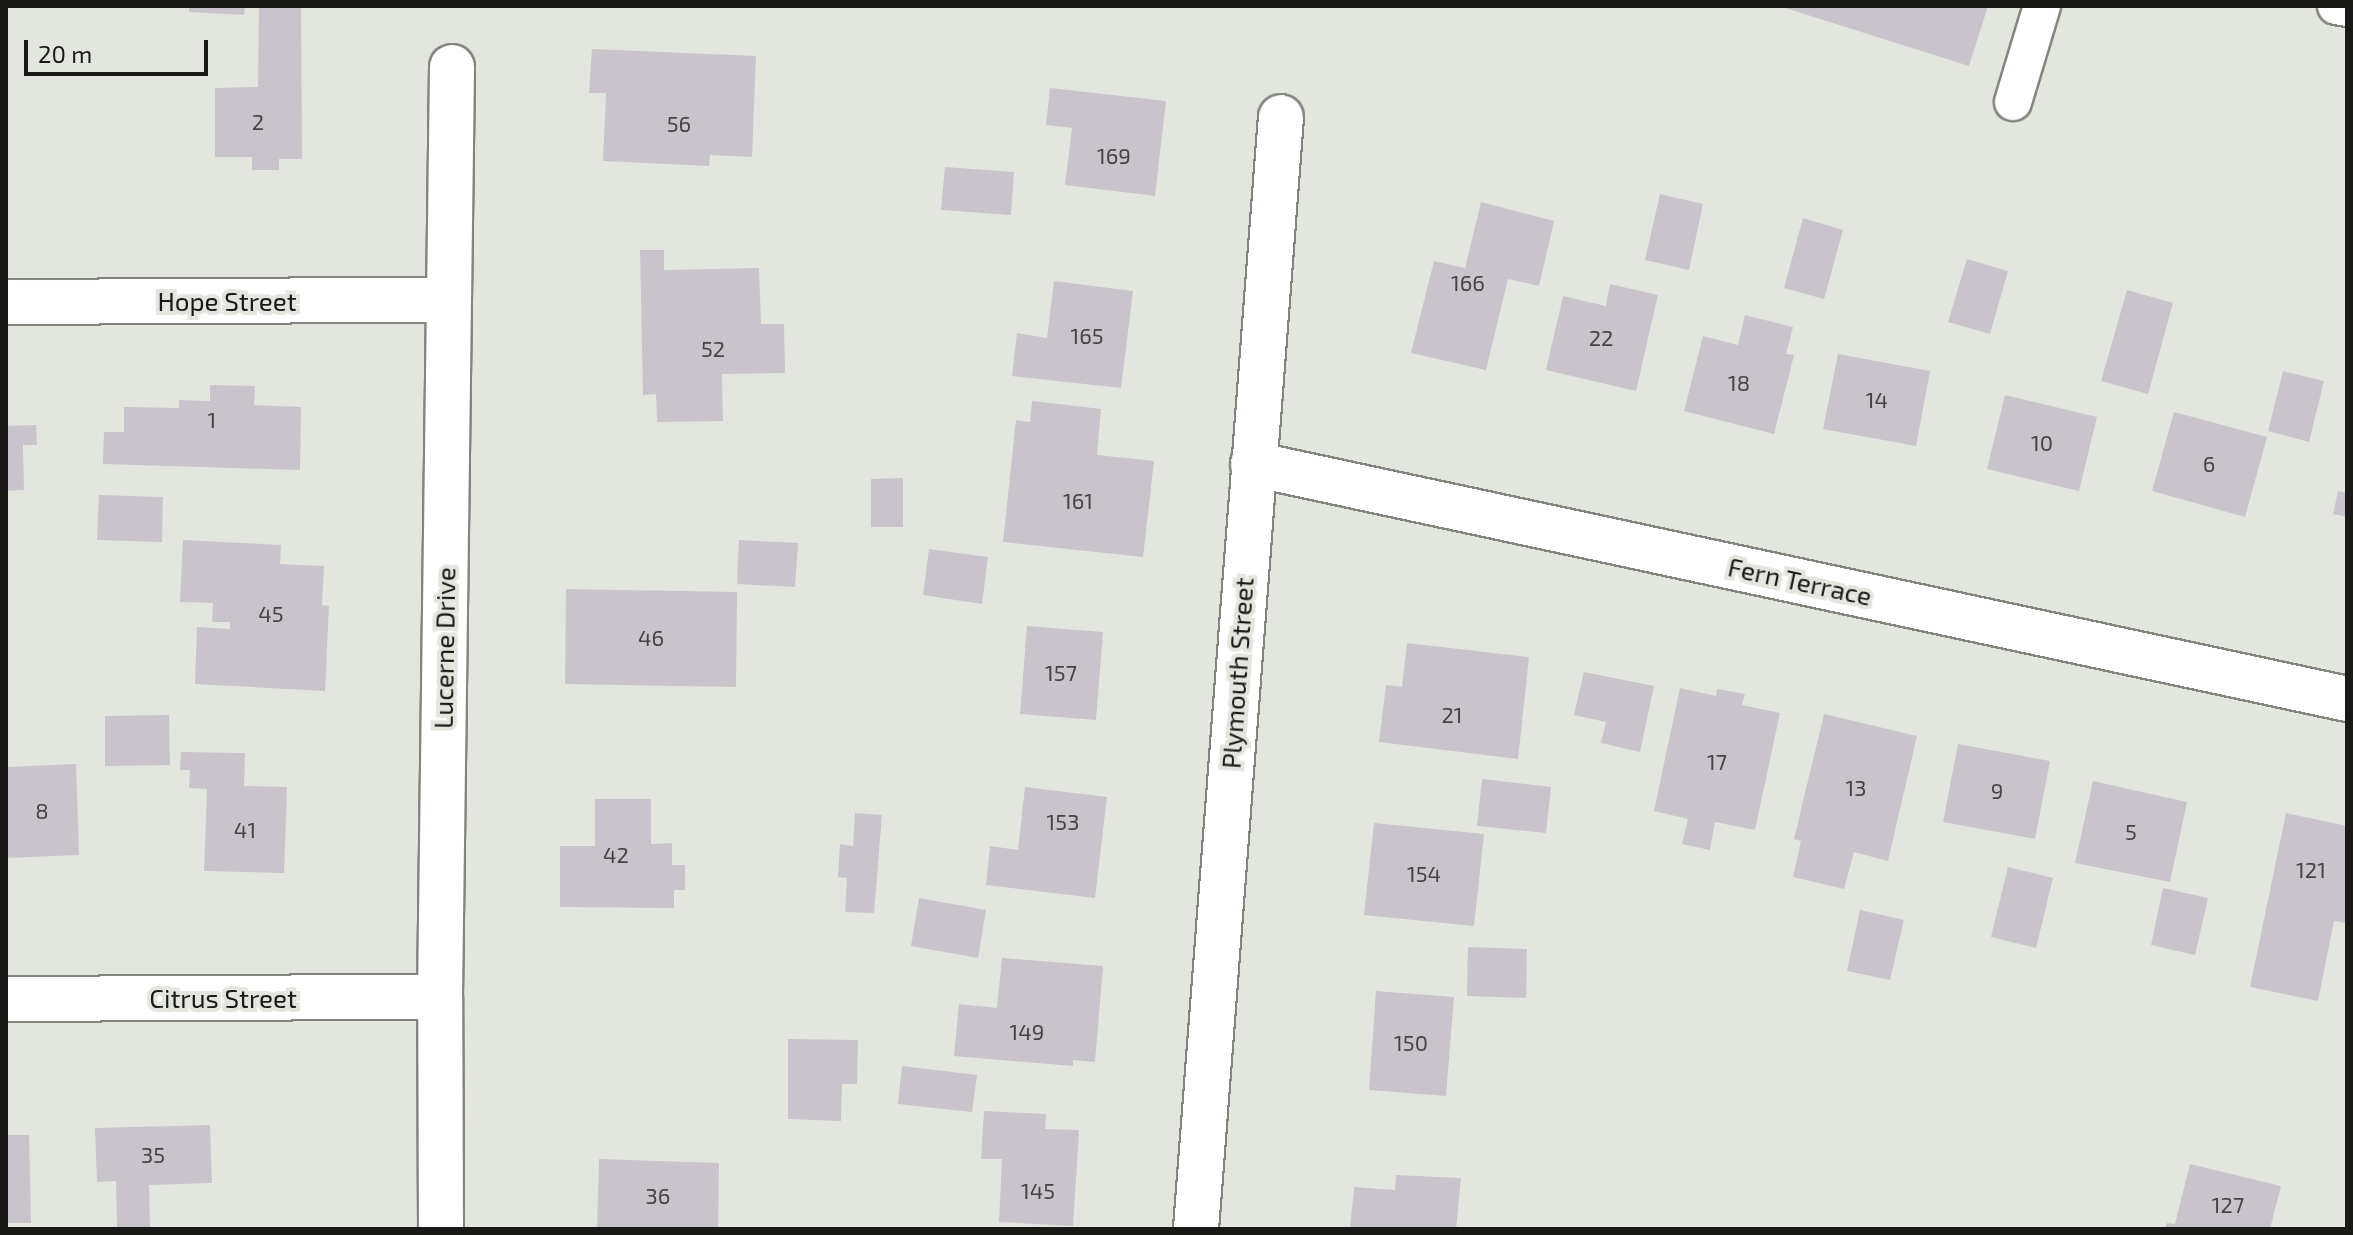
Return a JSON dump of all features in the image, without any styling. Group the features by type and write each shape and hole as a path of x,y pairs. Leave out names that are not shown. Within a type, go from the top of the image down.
{"street":[{"name":"Lucerne Drive","path":"441,1229 440,997 452,67"},
{"name":"Plymouth Street","path":"1196,1229 1281,117"},
{"name":"Hope Street","path":"6,302 447,300"},
{"name":"Fern Terrace","path":"1253,464 2347,699"},
{"name":"Citrus Street","path":"6,999 440,997"}],"lane":[{"path":"2013,102 2042,6"},
{"path":"2336,6 2347,8"}],"building":[{"path":"189,6 245,6 244,15 189,12"},
{"path":"1779,6 1988,6 1969,66"},
{"path":"259,8 301,8 302,159 279,159 279,170 252,170 252,157 215,157 215,88 258,87"},
{"path":"592,49 756,56 752,157 710,155 709,166 603,161 606,93 589,93"},
{"path":"1050,88 1166,101 1155,196 1065,185 1072,128 1046,125"},
{"path":"945,167 1014,172 1011,215 941,210"},
{"path":"1660,194 1703,204 1689,270 1645,260"},
{"path":"1481,202 1554,221 1539,286 1508,279 1486,370 1411,353 1434,261 1465,268"},
{"path":"1803,218 1843,230 1824,299 1784,288"},
{"path":"640,250 664,250 664,270 759,268 761,324 784,324 785,373 722,374 723,421 657,422 656,394 643,395"},
{"path":"1967,259 2008,271 1990,334 1948,322"},
{"path":"1054,281 1133,291 1121,388 1012,376 1017,333 1047,338"},
{"path":"1610,284 1658,295 1636,391 1546,370 1563,296 1606,306"},
{"path":"2127,290 2173,303 2148,394 2101,381"},
{"path":"1745,315 1793,327 1786,354 1794,355 1774,434 1684,411 1703,336 1738,345"},
{"path":"1838,354 1930,371 1916,446 1823,429"},
{"path":"2283,371 2324,381 2309,442 2268,431"},
{"path":"210,385 255,386 254,405 301,407 300,470 103,464 104,432 124,432 124,407 179,408 179,400 210,401"},
{"path":"2005,395 2097,417 2079,491 1987,469"},
{"path":"1032,401 1101,409 1097,455 1154,461 1143,557 1003,542 1016,420 1030,422"},
{"path":"2174,412 2267,437 2245,517 2152,491"},
{"path":"36,425 37,445 23,445 24,490 6,491 6,426"},
{"path":"903,478 903,527 871,527 871,479"},
{"path":"2338,491 2347,493 2347,517 2333,514"},
{"path":"99,495 163,497 162,542 97,540"},
{"path":"183,540 281,545 280,564 324,566 322,605 329,606 325,691 195,684 197,627 230,629 230,622 212,622 213,603 180,602"},
{"path":"739,540 798,543 795,587 737,584"},
{"path":"929,549 988,557 982,604 923,595"},
{"path":"566,589 737,592 736,687 565,684"},
{"path":"1027,626 1103,632 1096,720 1020,714"},
{"path":"1407,643 1529,657 1518,759 1379,742 1386,685 1402,687"},
{"path":"1584,672 1654,686 1640,752 1601,743 1606,722 1574,715"},
{"path":"1680,688 1716,696 1717,689 1745,694 1742,705 1780,713 1755,830 1715,822 1710,850 1682,844 1688,819 1654,811"},
{"path":"1824,714 1917,736 1888,861 1854,852 1844,889 1793,877 1801,841 1794,839"},
{"path":"169,715 170,765 105,766 105,716"},
{"path":"1958,744 2050,761 2035,839 1943,822"},
{"path":"181,752 245,753 244,786 287,787 284,873 204,871 207,789 189,788 190,770 180,770"},
{"path":"76,764 79,855 6,858 6,767"},
{"path":"1482,779 1551,787 1546,833 1477,826"},
{"path":"2093,781 2187,802 2170,882 2075,863"},
{"path":"1025,787 1107,797 1095,898 986,885 990,846 1018,850"},
{"path":"595,799 651,799 651,844 672,843 672,865 685,865 685,890 674,890 674,908 560,907 560,846 595,846"},
{"path":"855,813 882,815 874,913 845,912 847,878 838,877 840,844 853,846"},
{"path":"2286,813 2347,826 2346,923 2334,921 2318,1001 2250,987"},
{"path":"1374,823 1484,834 1474,926 1364,915"},
{"path":"2008,867 2053,878 2036,948 1991,937"},
{"path":"2163,888 2208,898 2195,955 2151,945"},
{"path":"919,898 986,910 978,958 911,946"},
{"path":"1860,910 1904,920 1890,980 1847,971"},
{"path":"1468,947 1527,949 1526,998 1467,996"},
{"path":"1002,958 1103,966 1095,1062 1073,1060 1073,1066 954,1056 959,1004 997,1008"},
{"path":"1376,991 1454,997 1446,1096 1369,1090"},
{"path":"788,1039 858,1040 857,1084 842,1084 841,1121 788,1119"},
{"path":"902,1066 977,1075 972,1112 898,1104"},
{"path":"984,1111 1046,1114 1045,1129 1079,1130 1073,1226 999,1222 1002,1159 981,1159"},
{"path":"210,1125 212,1183 149,1185 150,1228 117,1228 116,1181 97,1182 95,1128"},
{"path":"6,1135 29,1135 31,1223 6,1223"},
{"path":"599,1159 719,1163 718,1229 597,1229"},
{"path":"2190,1164 2281,1186 2270,1229 2165,1229 2167,1223 2175,1224"},
{"path":"1396,1175 1461,1178 1456,1229 1350,1229 1354,1187 1395,1190"}]}
